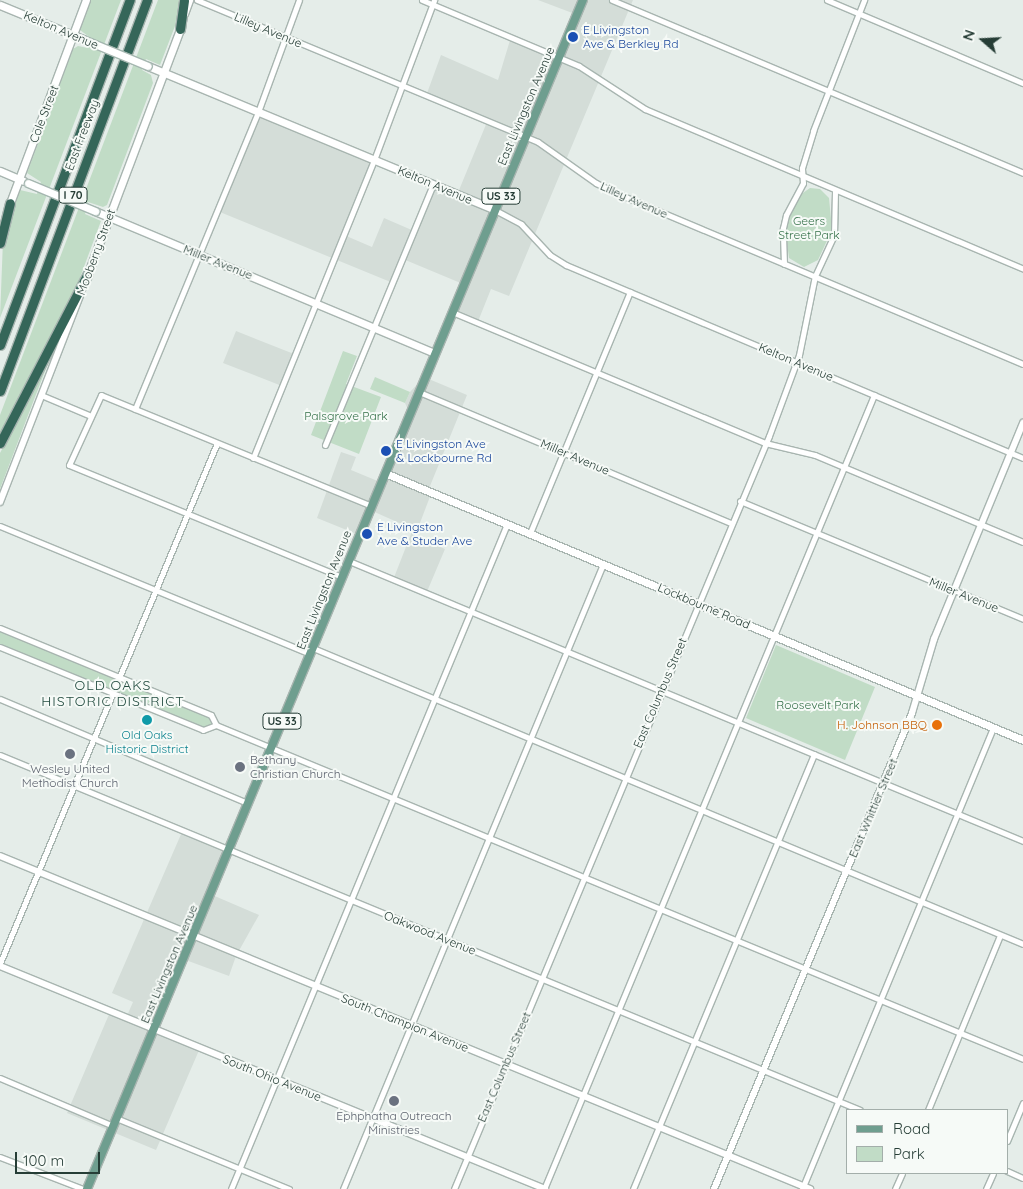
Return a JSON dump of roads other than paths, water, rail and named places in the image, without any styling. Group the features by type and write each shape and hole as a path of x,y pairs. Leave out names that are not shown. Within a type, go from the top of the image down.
{"highway":[{"name":"East Freeway","path":"0,345 130,0"},
{"name":"East Freeway","path":"0,391 147,0"},
{"path":"180,28 184,0"},
{"path":"0,243 10,203"},
{"path":"0,443 88,273"}],"main road":[{"name":"Cole Street","path":"10,203 86,0"},
{"name":"East Livingston Avenue","path":"87,1189 582,0"},
{"name":"Kelton Avenue","path":"0,5 495,210"},
{"name":"Mooberry Street","path":"88,273 180,28"},
{"name":"Miller Avenue","path":"0,171 435,353"},
{"name":"Lockbourne Road","path":"385,473 1023,740"}],"street":[{"name":"Mooberry Street","path":"180,28 190,0"},
{"name":"Lilley Avenue","path":"197,0 550,148 603,187 1023,364"},
{"path":"135,409 258,112 298,0"},
{"path":"422,0 433,2 588,71 644,109 1023,269"},
{"path":"612,0 1023,172"},
{"path":"827,0 1023,83"},
{"path":"784,264 783,228 803,176 808,146 827,90 864,0"},
{"path":"253,458 374,160 433,2"},
{"path":"325,445 433,184"},
{"name":"East Columbus Street","path":"454,1189 765,443 796,362 815,276 834,235 835,190"},
{"name":"Cole Street","path":"0,227 10,203"},
{"name":"Kelton Avenue","path":"495,210 521,224 550,255 566,265 1023,458"},
{"name":"Mooberry Street","path":"0,502 88,273"},
{"path":"530,533 630,292"},
{"path":"452,312 765,443 815,455 1023,542"},
{"name":"Miller Avenue","path":"419,392 731,523"},
{"path":"41,395 91,416"},
{"path":"342,577 69,465 101,395 371,506"},
{"path":"544,1189 874,395"},
{"name":"East Whittier Street","path":"714,1189 883,783 918,696 934,639 1023,423"},
{"path":"0,965 217,443"},
{"name":"Miller Avenue","path":"740,501 1023,619"},
{"path":"230,1189 507,524"},
{"path":"0,526 156,590 434,698 1023,944"},
{"path":"349,560 1023,841"},
{"path":"342,1189 603,564"},
{"path":"0,628 211,716 216,725 1023,1059"},
{"path":"0,647 203,730 216,725"},
{"path":"0,699 248,803"},
{"path":"803,1188 993,728"},
{"path":"633,1189 814,754"},
{"name":"Oakwood Avenue","path":"0,755 858,1109"},
{"name":"South Champion Avenue","path":"0,856 803,1188 810,1189"},
{"path":"928,1109 1000,935"},
{"name":"South Ohio Avenue","path":"0,965 544,1189"},
{"path":"0,1078 113,1126"},
{"path":"1008,1139 1023,1102"},
{"path":"116,1118 289,1189"},
{"path":"0,1157 83,1189"},
{"path":"1008,1171 1023,1178"},
{"path":"895,1189 902,1174"},
{"path":"986,1189 993,1174"}],"place":[{"name":"E Livingston Ave & Berkley Rd","path":"573,37"},
{"name":"E Livingston Ave & Lockbourne Rd","path":"386,451"},
{"name":"E Livingston Ave & Studer Ave","path":"367,534"},
{"name":"Old Oaks Historic District","path":"147,720"},
{"name":"H. Johnson BBQ","path":"937,725"},
{"name":"Wesley United Methodist Church","path":"70,754"},
{"name":"Bethany Christian Church","path":"240,767"},
{"name":"Ephphatha Outreach Ministries","path":"394,1101"}],"district":[{"name":"OLD OAKS HISTORIC DISTRICT","path":"113,694"}],"park label":[{"name":"Geers Street Park","path":"809,228"},
{"name":"Palsgrove Park","path":"346,416"},
{"name":"Roosevelt Park","path":"818,705"}]}
